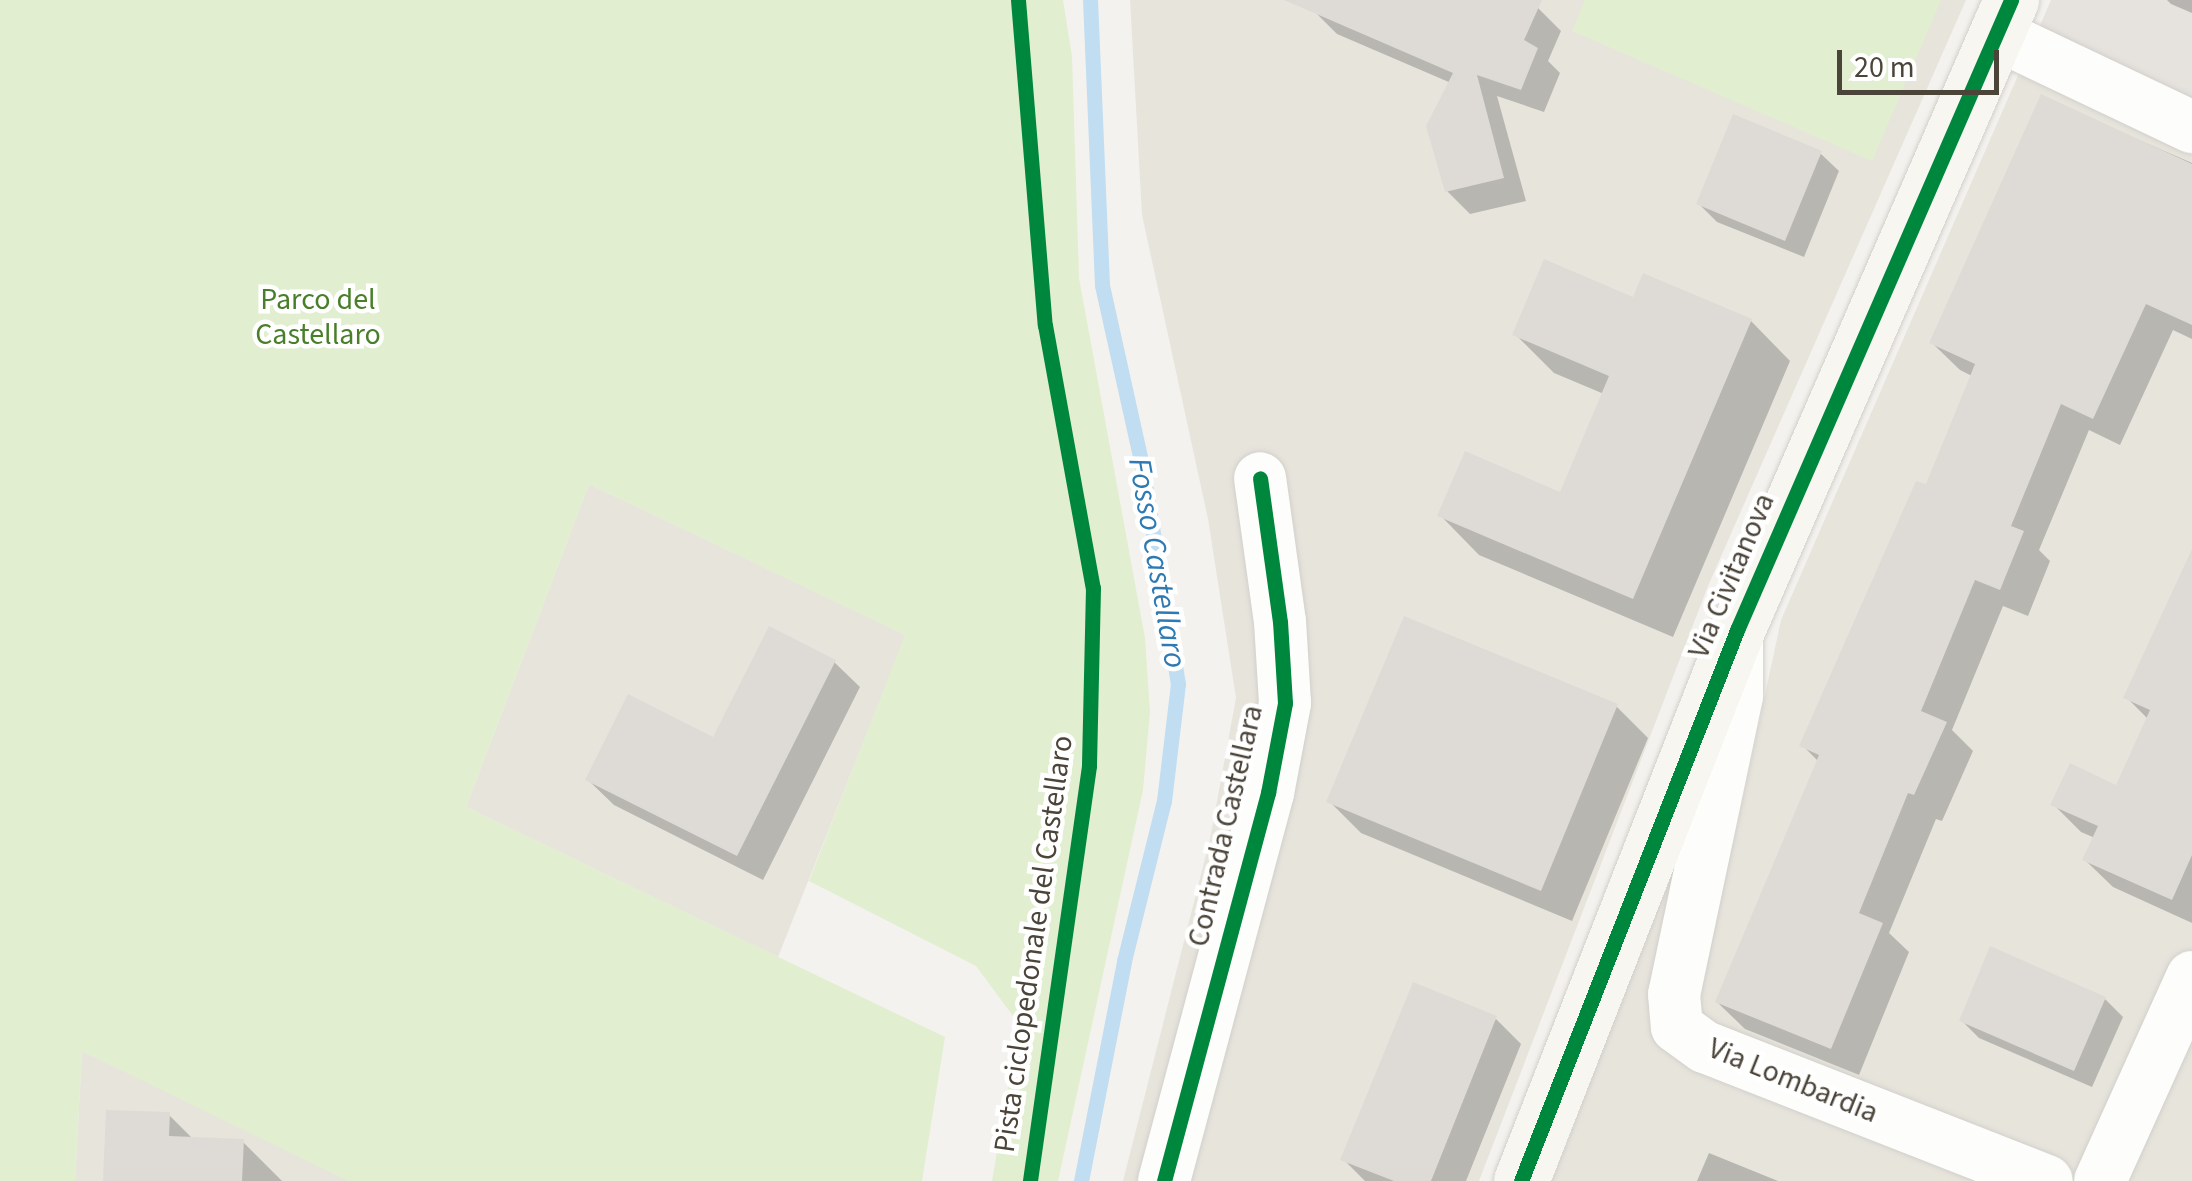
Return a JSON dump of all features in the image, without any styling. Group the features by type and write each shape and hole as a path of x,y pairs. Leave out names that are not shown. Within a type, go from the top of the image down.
{"street":[{"path":"2003,17 2192,127"},
{"name":"Via Civitanova","path":"1522,1181 1690,812 1737,630 2003,17"},
{"name":"Contrada Castellara","path":"1164,1181 1268,793 1284,703 1280,622 1260,478"},
{"name":"Via Lombardia","path":"1690,812 1674,994 1677,1026 1705,1047 2047,1181"},
{"path":"2100,1181 2192,977"}],"shaded area":[{"path":"1130,0 1966,0 1708,586 1479,1181 1123,1181 1210,839 1236,698 1208,519 1142,215"},
{"path":"2051,0 2192,0 2192,98 2039,28"},
{"path":"2019,73 2192,155 2192,1181 1552,1181 1684,839 1733,844 1781,620"},
{"path":"589,484 906,635 778,957 466,807"},
{"path":"82,1051 355,1181 75,1181"}],"green space":[{"name":"Parco del Castellaro","path":"0,0 1063,0 1072,56 1079,278 1145,638 1150,712 1143,790 1058,1181 992,1181 1019,1024 976,966 809,881 905,635 589,484 466,807 945,1037 922,1181 348,1181 82,1051 75,1181 0,1181"},
{"path":"1585,0 1941,0 1872,161 1572,31"}],"building":[{"path":"1284,0 1542,0 1524,40 1538,48 1521,90 1477,75 1504,178 1445,192 1426,126 1453,73"},
{"path":"2041,94 2192,164 2192,325 2146,304 2093,419 2061,404 2011,526 2024,531 2000,590 1975,580 1921,711 1947,722 1914,795 1908,793 1859,913 1883,923 1831,1049 1715,1002 1819,755 1799,746 1916,481 1926,484 1975,364 1929,343"},
{"path":"1733,114 1822,151 1785,241 1696,204"},
{"path":"1544,259 1633,297 1643,273 1752,319 1633,599 1437,516 1465,451 1560,492 1609,376 1512,335"},
{"path":"2192,549 2192,855 2172,900 2082,860 2098,826 2050,805 2070,763 2116,785 2150,710 2123,698"},
{"path":"1404,616 1618,704 1541,891 1326,802"},
{"path":"769,626 836,660 737,856 585,780 628,694 713,737"},
{"path":"1990,946 2106,997 2074,1071 1959,1021"},
{"path":"1413,982 1497,1016 1431,1181 1394,1181 1340,1160"},
{"path":"106,1110 170,1112 169,1136 244,1139 242,1181 103,1181"}],"waterway":[{"name":"Fosso Castellaro","path":"1081,1181 1124,961 1164,801 1178,684 1141,461 1102,285 1090,0"}],"cycle path":[{"name":"Pista ciclopedonale del Castellaro","path":"1018,0 1045,325 1093,588 1089,766 1030,1181"},
{"path":"1521,1181 1737,630 2011,0"},
{"path":"1164,1181 1268,793 1285,703 1280,622 1260,478"}]}
